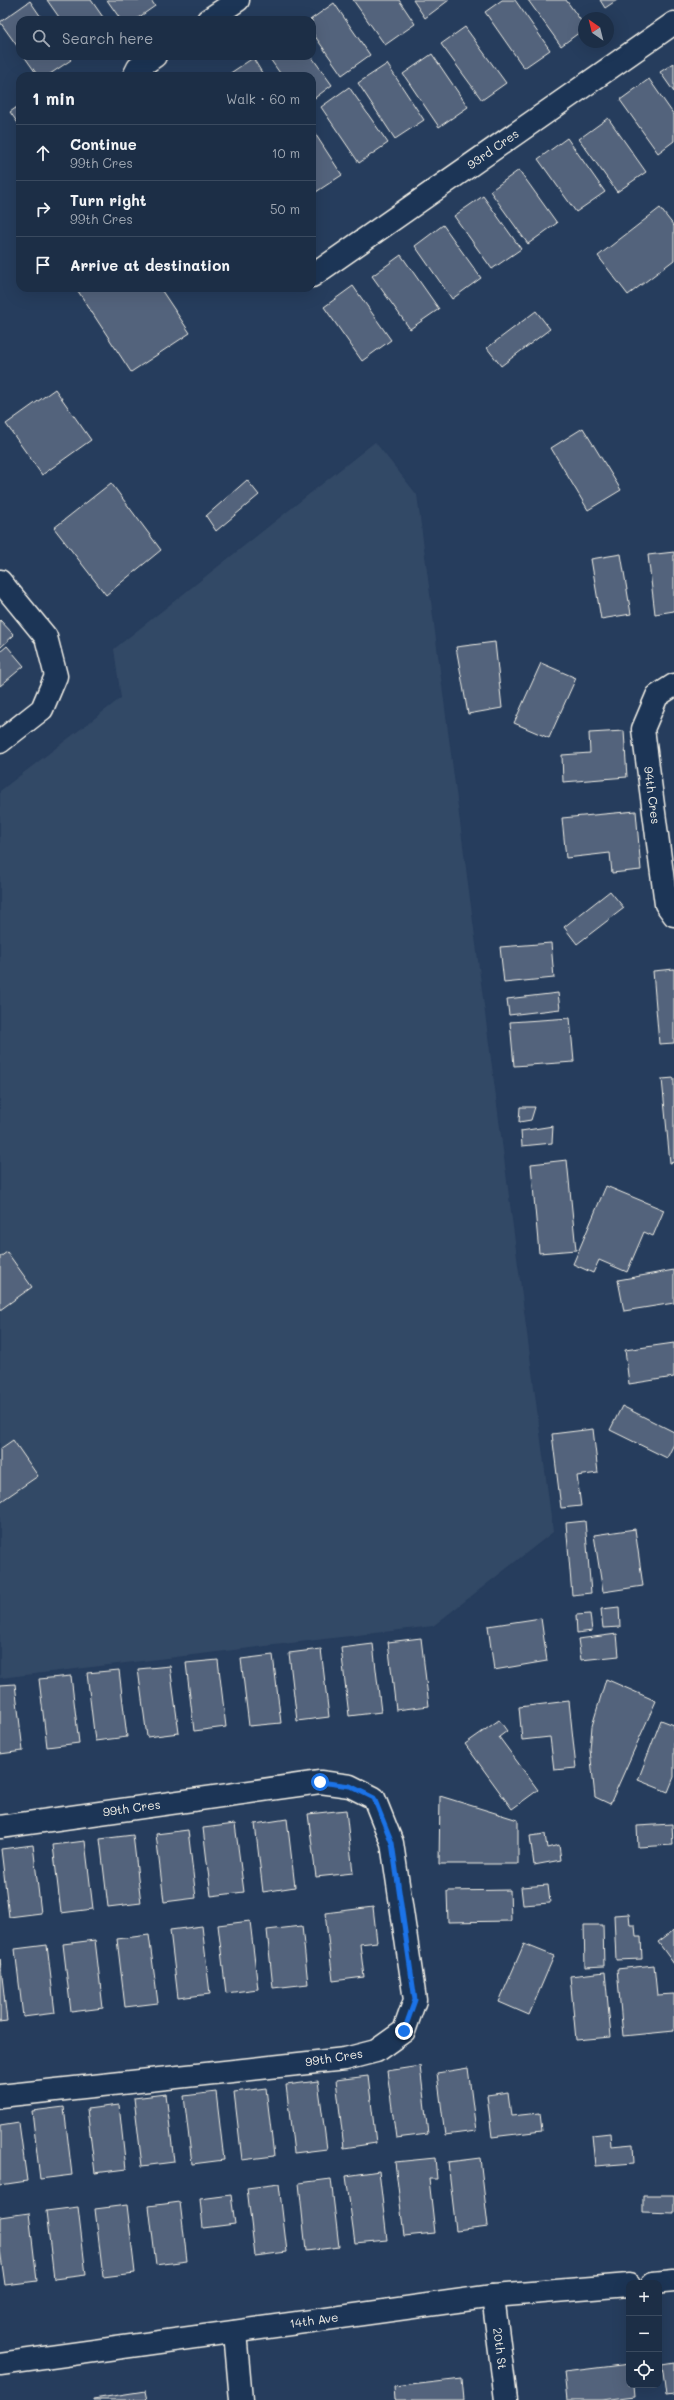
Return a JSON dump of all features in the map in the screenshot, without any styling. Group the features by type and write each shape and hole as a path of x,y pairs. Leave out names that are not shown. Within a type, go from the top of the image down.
{"street":[{"path":"214,16 238,0"},
{"name":"93rd Cres","path":"316,273 674,23"},
{"path":"136,72 138,68 149,60"},
{"path":"0,581 46,637 56,676 42,709 0,742"},
{"name":"94th Cres","path":"674,686 657,696 642,729 666,904 674,915"},
{"name":"99th Cres","path":"0,1827 320,1782 350,1786 374,1798 392,1843 415,2000 404,2031 376,2050 345,2059 0,2096"},
{"path":"662,2282 674,2281"},
{"name":"14th Ave","path":"0,2364 493,2296 626,2285"},
{"name":"20th St","path":"493,2296 506,2400"},
{"path":"235,2332 240,2400"}],"shaded area":[{"path":"375,442 417,495 553,1532 433,1626 0,1678 0,791 121,698 114,649"}],"building":[{"path":"47,0 91,0 102,16 58,16"},
{"path":"107,0 151,0 155,6 141,16 118,16"},
{"path":"353,0 399,0 415,24 385,45"},
{"path":"413,0 449,0 425,18"},
{"path":"502,0 515,0 550,50 524,68 485,12"},
{"path":"528,0 566,0 578,17 578,33 561,46"},
{"path":"600,0 617,0 605,8"},
{"path":"30,1 40,16 16,16 16,44 0,22"},
{"path":"334,3 370,55 342,75 316,38 316,16"},
{"path":"465,27 506,83 482,100 441,44"},
{"path":"432,54 468,107 439,127 403,74"},
{"path":"27,60 71,60 53,72 35,72"},
{"path":"250,60 254,60 262,72 232,72"},
{"path":"271,60 314,60 332,85 316,97 316,72 279,72"},
{"path":"674,63 674,92 660,72"},
{"path":"387,64 424,120 395,139 358,83"},
{"path":"649,79 674,115 674,141 658,153 620,100"},
{"path":"349,87 388,143 359,163 321,107"},
{"path":"16,108 16,120 10,112"},
{"path":"608,118 646,172 617,192 579,139"},
{"path":"316,135 342,175 316,192"},
{"path":"567,138 605,192 576,212 538,159"},
{"path":"519,170 557,223 528,244 490,191"},
{"path":"483,196 521,249 492,269 454,216"},
{"path":"660,208 674,226 674,260 628,295 598,256"},
{"path":"443,225 481,278 452,299 415,246"},
{"path":"401,255 439,309 410,329 372,276"},
{"path":"353,286 391,340 362,361 324,307"},
{"path":"79,292 163,292 190,333 131,372"},
{"path":"536,311 550,329 501,366 487,348"},
{"path":"55,389 91,440 42,475 6,424"},
{"path":"583,428 621,490 588,510 551,448"},
{"path":"247,480 259,495 216,531 206,516"},
{"path":"111,483 161,550 106,595 54,528"},
{"path":"674,552 674,611 655,614 648,555"},
{"path":"621,554 631,614 601,619 591,559"},
{"path":"0,620 14,635 0,648"},
{"path":"495,642 502,708 468,714 456,647"},
{"path":"7,646 24,666 0,686 0,652"},
{"path":"541,663 576,678 549,738 514,723"},
{"path":"624,731 627,777 563,782 562,755 590,753 589,733"},
{"path":"636,811 641,870 612,873 610,853 566,858 562,818"},
{"path":"610,891 624,908 577,944 564,927"},
{"path":"551,943 554,978 504,983 500,947"},
{"path":"674,969 674,1043 659,1044 653,971"},
{"path":"558,993 560,1009 509,1015 507,999"},
{"path":"570,1018 574,1062 514,1066 510,1022"},
{"path":"674,1078 674,1162 670,1163 662,1079"},
{"path":"520,1107 535,1107 531,1120 519,1122"},
{"path":"553,1126 552,1143 522,1146 521,1131"},
{"path":"567,1160 576,1250 539,1253 531,1164"},
{"path":"606,1186 664,1210 653,1236 644,1232 627,1272 599,1260 593,1273 573,1264"},
{"path":"7,1252 32,1287 0,1310 0,1257"},
{"path":"674,1270 674,1303 624,1311 618,1280"},
{"path":"674,1343 674,1377 629,1384 625,1350"},
{"path":"622,1406 674,1432 674,1444 667,1458 610,1430"},
{"path":"593,1429 598,1473 577,1476 581,1506 561,1508 552,1434"},
{"path":"13,1440 38,1476 0,1502 0,1449"},
{"path":"585,1521 591,1593 572,1595 566,1523"},
{"path":"635,1529 643,1586 603,1592 594,1535"},
{"path":"619,1607 620,1627 603,1628 601,1609"},
{"path":"590,1614 592,1631 577,1633 576,1615"},
{"path":"541,1618 547,1661 494,1670 488,1626"},
{"path":"617,1634 619,1656 581,1660 578,1639"},
{"path":"421,1638 429,1706 396,1710 388,1642"},
{"path":"373,1644 381,1712 349,1716 341,1648"},
{"path":"321,1649 329,1717 297,1721 289,1653"},
{"path":"273,1655 281,1723 249,1726 241,1659"},
{"path":"218,1660 226,1727 194,1731 186,1663"},
{"path":"170,1666 179,1733 147,1737 138,1669"},
{"path":"119,1670 127,1737 95,1741 87,1673"},
{"path":"71,1676 79,1743 47,1747 39,1679"},
{"path":"606,1679 656,1701 610,1804 595,1797 590,1750 592,1726"},
{"path":"15,1684 23,1751 0,1754 0,1685"},
{"path":"569,1701 576,1768 554,1770 550,1737 522,1740 519,1707"},
{"path":"499,1720 507,1731 499,1737 538,1790 512,1809 465,1744"},
{"path":"661,1720 674,1725 674,1777 668,1792 638,1780"},
{"path":"440,1796 518,1820 518,1864 439,1864"},
{"path":"346,1810 353,1873 316,1877 308,1814"},
{"path":"287,1819 295,1887 263,1892 255,1824"},
{"path":"235,1824 244,1892 211,1896 203,1828"},
{"path":"672,1824 673,1845 638,1847 637,1826"},
{"path":"188,1830 196,1898 164,1902 156,1834"},
{"path":"545,1834 547,1848 559,1845 561,1860 534,1865 530,1836"},
{"path":"133,1835 141,1903 108,1907 100,1839"},
{"path":"85,1841 93,1909 61,1913 53,1845"},
{"path":"33,1845 41,1913 9,1917 1,1849"},
{"path":"548,1885 550,1903 523,1905 521,1887"},
{"path":"510,1890 511,1921 448,1922 447,1891"},
{"path":"373,1907 377,1942 360,1944 364,1977 333,1981 325,1913"},
{"path":"629,1914 630,1925 635,1925 636,1937 641,1937 642,1959 616,1960 614,1915"},
{"path":"250,1921 258,1989 226,1993 218,1925"},
{"path":"584,1925 603,1925 604,1966 585,1967"},
{"path":"202,1926 210,1994 178,1998 170,1930"},
{"path":"302,1926 308,1984 273,1988 267,1930"},
{"path":"674,1930 674,1964 658,1942"},
{"path":"149,1935 158,2003 125,2007 117,1939"},
{"path":"95,1940 103,2008 71,2012 63,1944"},
{"path":"524,1944 554,1956 529,2015 499,2002"},
{"path":"47,1945 55,2013 23,2017 15,1949"},
{"path":"0,1959 7,2021 0,2022"},
{"path":"654,1965 657,1995 674,1994 674,2031 623,2036 617,1969"},
{"path":"605,1972 611,2037 576,2040 570,1976"},
{"path":"420,2066 428,2134 396,2138 387,2071"},
{"path":"468,2068 476,2131 445,2135 437,2073"},
{"path":"368,2076 376,2143 344,2148 336,2080"},
{"path":"318,2081 327,2149 294,2153 286,2085"},
{"path":"266,2088 274,2156 242,2160 234,2092"},
{"path":"216,2092 224,2160 192,2164 184,2096"},
{"path":"508,2092 511,2116 540,2113 542,2131 492,2137 487,2095"},
{"path":"166,2094 174,2162 142,2166 134,2098"},
{"path":"119,2105 126,2169 95,2173 87,2109"},
{"path":"64,2107 72,2175 40,2179 32,2111"},
{"path":"19,2123 27,2181 0,2185 0,2126"},
{"path":"610,2133 611,2146 633,2144 634,2163 595,2166 592,2135"},
{"path":"435,2158 437,2179 429,2179 435,2233 404,2236 395,2162"},
{"path":"480,2158 488,2226 456,2230 448,2162"},
{"path":"379,2171 387,2240 355,2243 346,2176"},
{"path":"331,2179 339,2247 306,2251 299,2183"},
{"path":"279,2184 287,2252 255,2256 247,2188"},
{"path":"231,2195 235,2224 203,2228 200,2199"},
{"path":"643,2195 674,2195 674,2213 643,2212"},
{"path":"180,2202 187,2261 156,2265 149,2206"},
{"path":"127,2205 135,2273 103,2277 95,2209"},
{"path":"78,2207 86,2275 54,2279 46,2211"},
{"path":"29,2213 37,2281 5,2285 0,2249 0,2217"},
{"path":"674,2362 674,2395 666,2396 662,2364"},
{"path":"626,2364 626,2388 634,2388 635,2396 602,2400 567,2400 564,2372"},
{"path":"462,2379 464,2400 395,2400 394,2387"},
{"path":"145,2391 147,2400 93,2400 93,2399"}],"route":[{"path":"320,1782 350,1786 374,1798 392,1843 415,2000 404,2031"}]}
